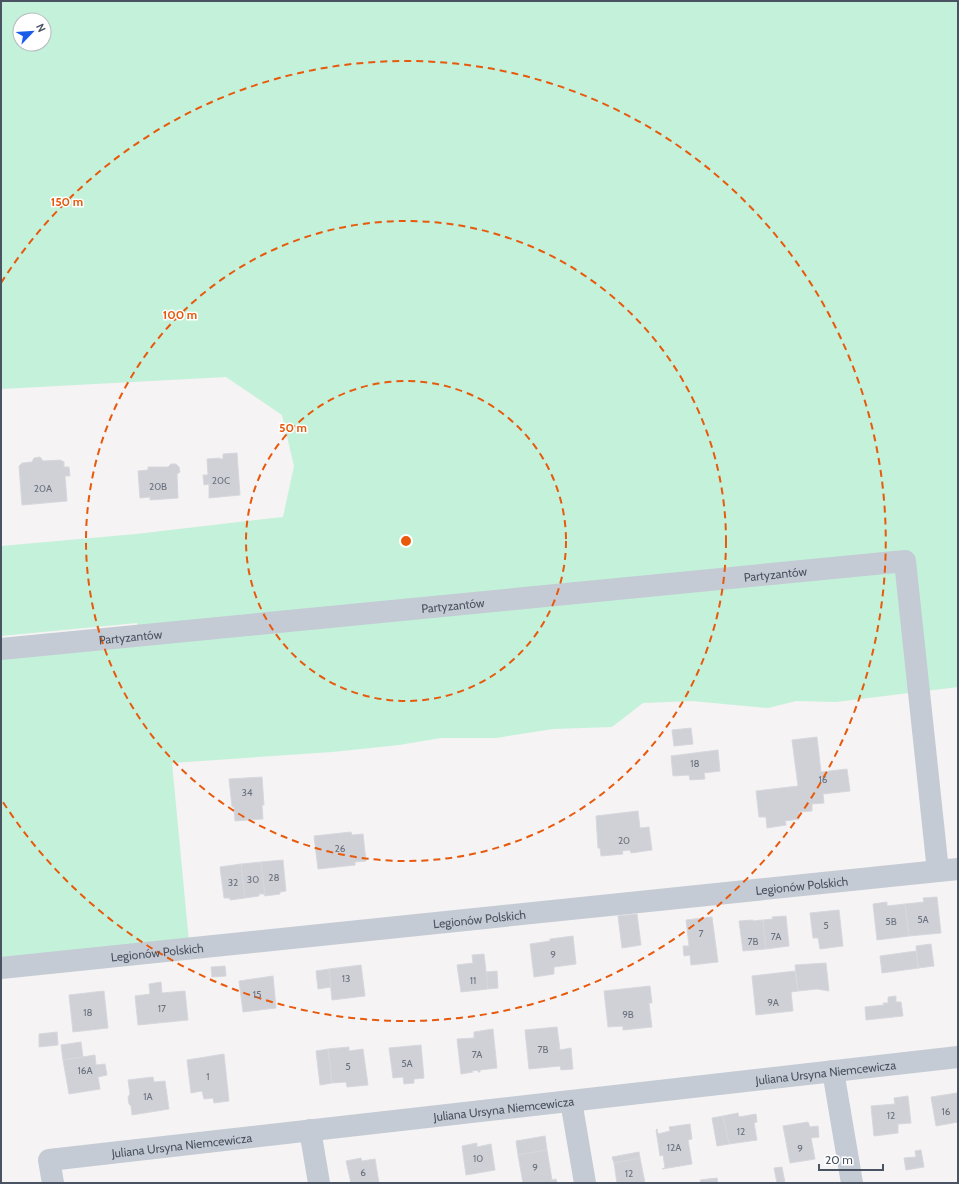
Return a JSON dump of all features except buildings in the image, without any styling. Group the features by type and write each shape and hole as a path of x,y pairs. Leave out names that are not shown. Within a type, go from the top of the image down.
{"street":[{"name":"Partyzantów","path":"1,649 905,561 948,870"},
{"name":"Legionów Polskich","path":"1,968 948,870"},
{"name":"Juliana Ursyna Niemcewicza","path":"53,1183 50,1160 958,1057"},
{"path":"833,1071 852,1183"},
{"path":"571,1101 585,1183"},
{"path":"310,1130 319,1183"}],"green space":[{"path":"1,1 958,1 958,687 836,702 796,701 768,708 692,701 643,703 612,727 553,729 496,738 441,738 399,745 332,752 172,763 189,942 1,961 1,658 140,644 137,623 1,636 1,546 136,534 283,517 294,466 282,415 226,377 1,389"}]}
